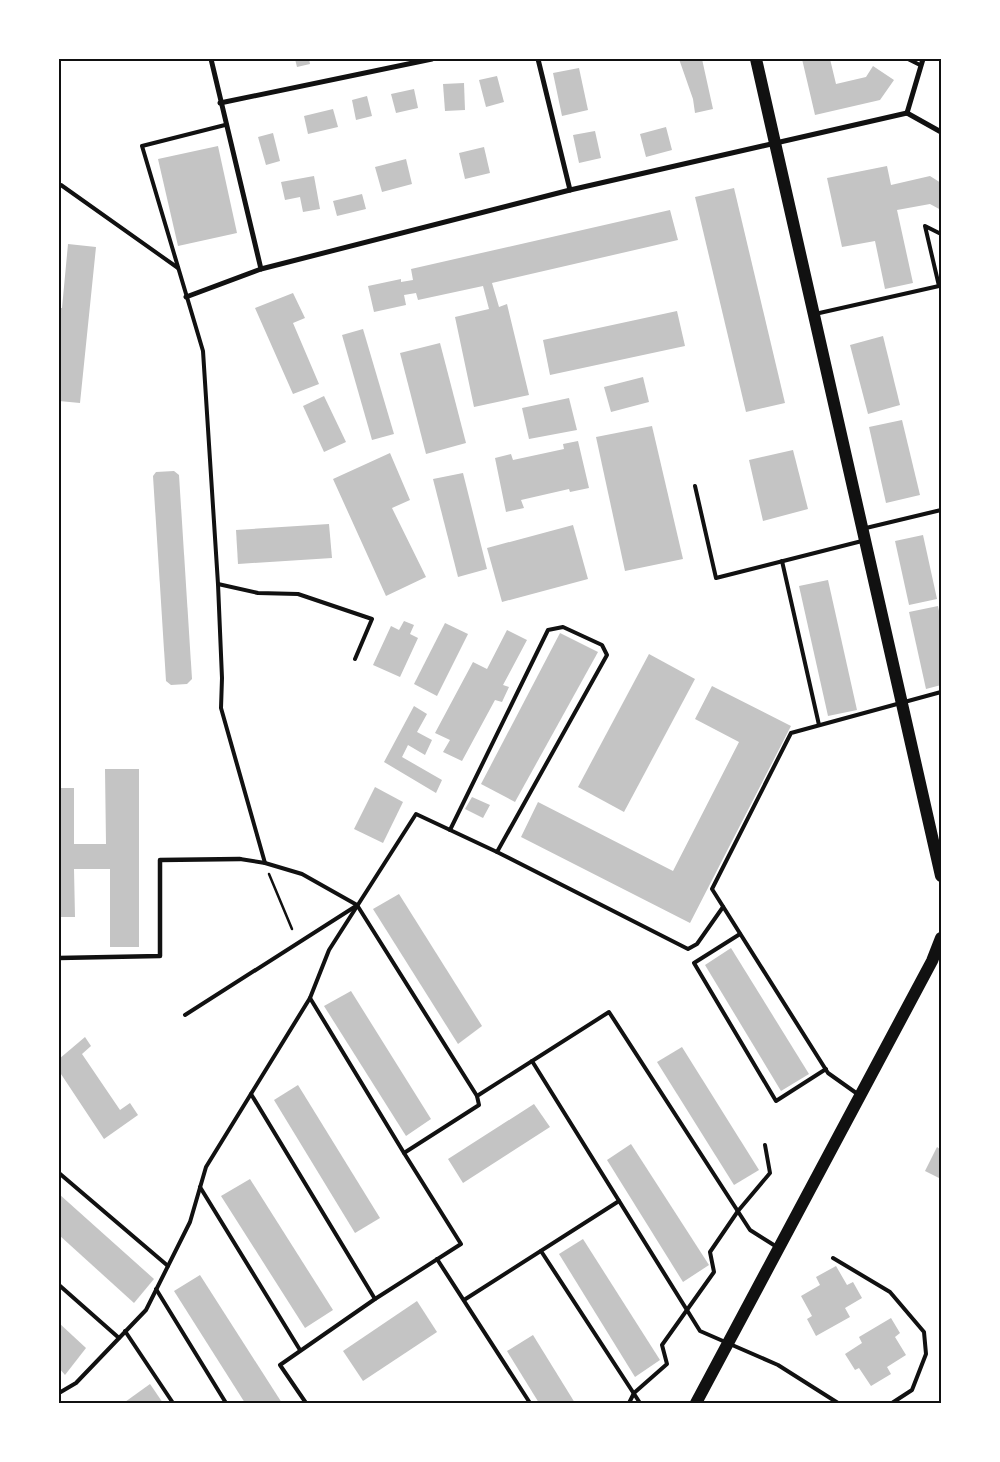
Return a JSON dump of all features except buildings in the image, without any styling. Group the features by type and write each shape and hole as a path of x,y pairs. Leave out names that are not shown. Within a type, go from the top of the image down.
{"main road":[{"path":"756,59 941,876"},
{"path":"696,1403 932,962 941,938"}],"street":[{"path":"211,59 225,125 261,269"},
{"path":"220,103 432,59"},
{"path":"538,59 570,190"},
{"path":"907,113 923,59"},
{"path":"186,297 261,269 570,190 907,113 941,132"},
{"path":"59,958 160,956 160,860 240,858"}],"lane":[{"path":"908,59 920,65"},
{"path":"225,125 142,146 202,351 218,584 222,678 221,708 265,863"},
{"path":"61,185 178,268"},
{"path":"815,314 939,286 925,226 941,234"},
{"path":"695,486 716,578 782,561 941,510"},
{"path":"782,561 819,725"},
{"path":"218,584 258,594 298,594 372,619 355,659"},
{"path":"450,830 548,630 563,627 602,645 607,655 497,852"},
{"path":"860,1096 826,1069 712,889 791,733 941,692"},
{"path":"59,1393 76,1383 146,1310 190,1222 206,1167 310,998 329,950 416,814 497,852 688,949 697,944 723,907"},
{"path":"240,858 302,874 357,905 477,1096 479,1105 404,1153"},
{"path":"184,1015 357,905"},
{"path":"740,934 694,963 776,1101 826,1069"},
{"path":"306,1403 280,1365 375,1299 461,1244 310,998"},
{"path":"477,1096 609,1012 750,1230 778,1248"},
{"path":"532,1061 700,1331 778,1365 838,1403"},
{"path":"251,1094 375,1299"},
{"path":"629,1403 634,1394 667,1364 662,1346 714,1272 710,1252 738,1211 770,1174 766,1145"},
{"path":"59,1173 168,1266"},
{"path":"200,1187 300,1350"},
{"path":"464,1300 619,1201"},
{"path":"541,1251 640,1403"},
{"path":"833,1258 890,1292 924,1332 926,1354 912,1390 892,1403"},
{"path":"437,1259 530,1403"},
{"path":"59,1284 119,1338"},
{"path":"156,1289 226,1403"},
{"path":"125,1332 173,1403"}],"path":[{"path":"265,863 292,929"}]}
